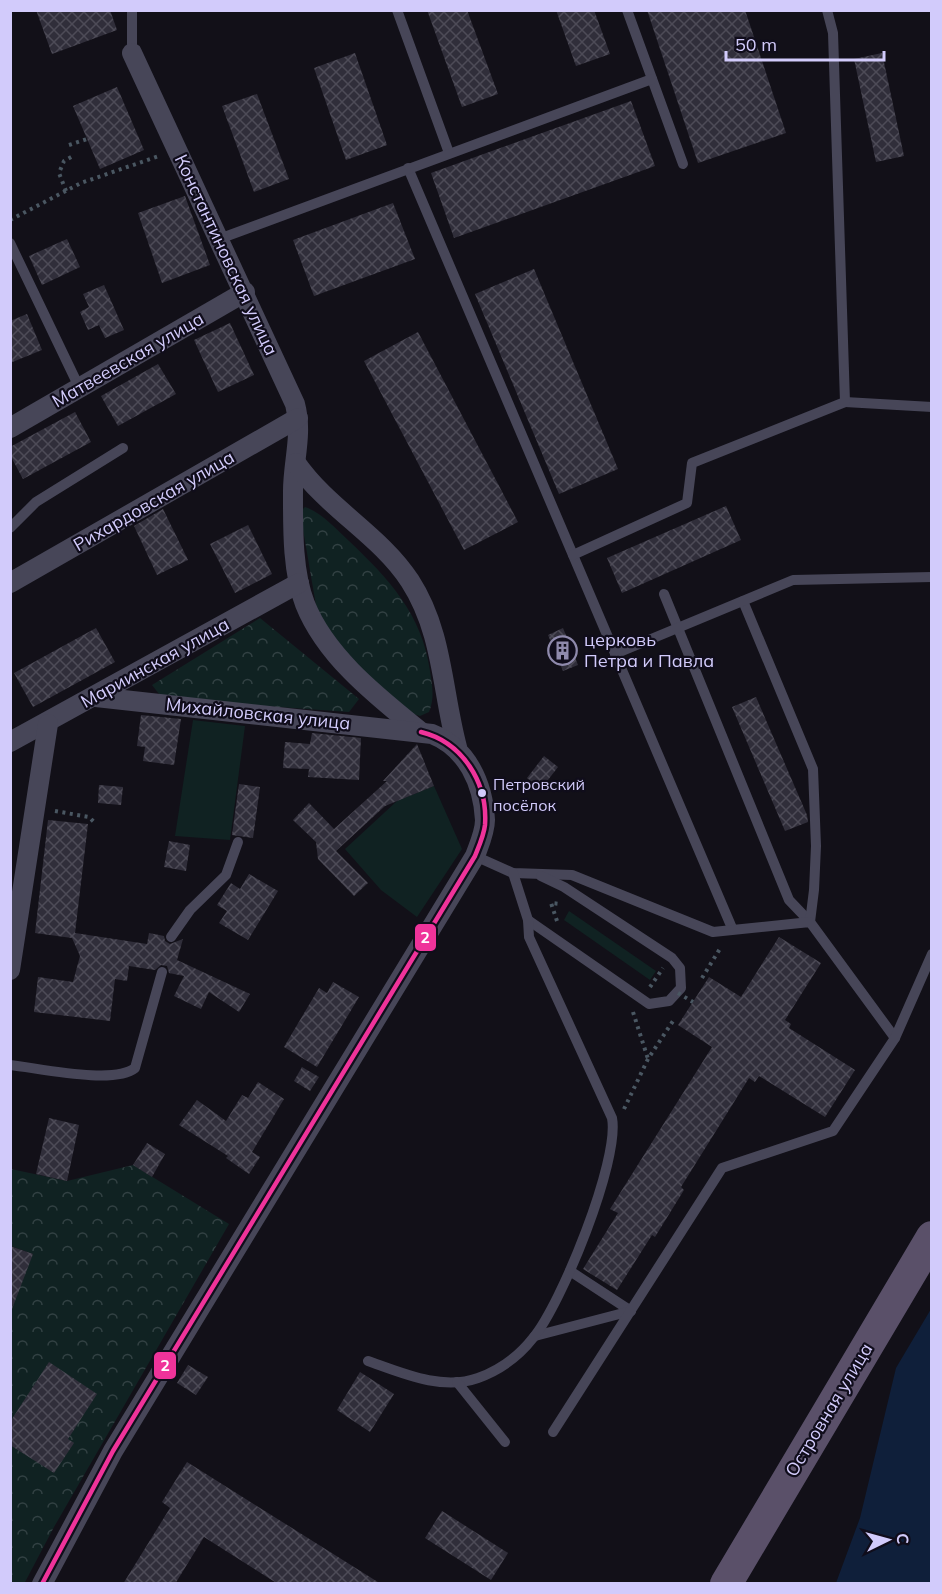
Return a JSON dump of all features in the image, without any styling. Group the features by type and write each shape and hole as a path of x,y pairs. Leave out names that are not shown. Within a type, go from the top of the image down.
{"main road":[{"name":"Островная улица","path":"726,1584 932,1237"}],"street":[{"name":"Константиновская улица","path":"132,53 245,292 295,404 298,418 293,506 299,583 313,620 337,654 383,701 421,732"},
{"name":"Матвеевская улица","path":"10,428 245,292"},
{"name":"Рихардовская улица","path":"12,578 298,418"},
{"path":"42,1584 113,1451 475,856 485,821 474,771 457,747 448,715 434,631 410,580 386,551 333,507 296,463"},
{"name":"Мариинская улица","path":"10,742 48,724 299,583"},
{"name":"Михайловская улица","path":"96,697 421,732"},
{"path":"10,970 48,724"},
{"path":"421,732 442,738 457,747"}],"lane":[{"path":"132,10 132,53"},
{"path":"397,10 449,153"},
{"path":"627,10 683,164"},
{"path":"827,10 833,33 845,402"},
{"path":"219,239 652,79"},
{"path":"408,168 732,928"},
{"path":"10,243 80,388"},
{"path":"573,555 687,503 692,463 845,402 932,407"},
{"path":"10,528 36,502 123,448"},
{"path":"615,654 793,580 932,577"},
{"path":"664,594 789,900 810,922 895,1038"},
{"path":"743,601 813,769 816,846 810,922"},
{"path":"171,937 190,910 226,875 238,843"},
{"path":"475,856 513,873 572,875 713,932 732,928 810,922"},
{"path":"368,1361 439,1382 457,1382 477,1378 507,1363 535,1336 570,1271 603,1184 614,1129 612,1118 530,937 528,920 513,873"},
{"path":"528,920 649,1004 669,1001 678,993 682,979 677,963 538,874"},
{"path":"553,1432 722,1168 833,1131 895,1038 932,954"},
{"path":"10,1065 99,1075 129,1073 135,1068 162,972"},
{"path":"570,1271 630,1311"},
{"path":"535,1336 630,1311"},
{"path":"457,1382 505,1442"}],"path":[{"path":"69,145 87,139"},
{"path":"10,220 99,176 118,172 177,150"},
{"path":"66,191 59,172 64,161 73,156"},
{"path":"36,808 78,814 89,817 96,824"},
{"path":"528,920 552,903 556,884"},
{"path":"702,978 732,928"},
{"path":"678,993 693,1002"},
{"path":"638,1005 633,1012 648,1059"},
{"path":"614,1129 648,1059 674,1021"}],"green space":[{"path":"305,507 329,522 364,555 390,584 411,615 420,632 430,671 432,696 429,712 420,716 410,713 361,672 318,617 300,512"},
{"path":"260,618 359,699 349,712 163,699 152,685"},
{"path":"193,720 245,726 230,840 175,836"},
{"path":"434,786 462,849 417,917 381,890 345,849 397,801"},
{"path":"569,911 656,971 650,980 564,920"},
{"path":"133,1165 229,1224 54,1527 24,1584 10,1583 10,1284 33,1254 11,1246 11,1169 67,1181"}],"water":[{"path":"931,1309 931,1583 836,1583 860,1518 896,1368"}],"building":[{"path":"36,10 110,10 117,30 52,54"},
{"path":"427,10 467,10 498,94 462,107"},
{"path":"556,10 594,10 610,54 576,66"},
{"path":"647,10 745,10 786,133 698,163"},
{"path":"355,53 387,145 346,160 314,68"},
{"path":"882,53 904,156 876,162 854,59"},
{"path":"117,87 144,150 100,169 73,106"},
{"path":"257,94 289,179 254,192 222,106"},
{"path":"631,101 655,166 454,238 431,173"},
{"path":"185,196 210,265 162,283 138,213"},
{"path":"393,203 415,259 314,296 293,240"},
{"path":"67,239 80,267 42,285 29,256"},
{"path":"534,269 618,469 559,494 475,294"},
{"path":"104,285 124,330 105,338 99,325 88,330 80,312 89,307 83,294"},
{"path":"27,314 42,350 10,363 10,321"},
{"path":"230,323 254,375 218,392 194,340"},
{"path":"418,332 518,522 464,550 364,361"},
{"path":"158,364 176,394 118,426 101,396"},
{"path":"75,412 91,442 23,479 10,455 10,447"},
{"path":"726,506 741,540 622,593 607,558"},
{"path":"163,509 188,560 157,575 134,526"},
{"path":"248,525 272,574 235,593 210,544"},
{"path":"96,628 115,662 33,707 14,673"},
{"name":"церковь Петра и Павла","path":"563,628 578,665 563,671 548,635"},
{"path":"756,697 807,815 808,822 785,831 732,707"},
{"path":"141,715 181,719 174,765 143,761 145,747 137,746"},
{"path":"312,733 361,738 359,780 308,777 309,769 283,768 285,742 310,744"},
{"path":"417,744 434,786 385,806 336,851 368,883 354,896 318,859 316,842 293,820 309,803 334,829 387,781 383,781"},
{"path":"544,756 558,767 541,789 527,778"},
{"path":"239,784 260,787 253,838 232,835"},
{"path":"99,785 123,787 121,805 98,803"},
{"path":"48,820 88,824 75,933 147,944 149,933 164,936 165,941 170,944 183,939 177,960 250,994 239,1012 209,992 201,1009 174,996 184,976 169,973 167,966 161,965 155,970 129,966 127,981 115,979 110,1021 34,1012 38,977 73,982 80,956 72,938 35,933"},
{"path":"169,841 190,845 186,871 164,867"},
{"path":"249,874 278,891 248,940 219,923 227,911 217,905 231,883 240,889"},
{"path":"779,937 821,963 785,1020 791,1024 789,1028 855,1070 825,1117 759,1076 755,1082 749,1078 681,1187 684,1190 655,1237 652,1235 617,1290 583,1269 618,1213 610,1209 712,1047 678,1025 709,977 741,997"},
{"path":"333,982 359,997 317,1067 284,1047 319,988 327,993"},
{"path":"302,1067 319,1077 310,1091 294,1081"},
{"path":"258,1082 284,1099 252,1152 260,1157 249,1174 226,1158 228,1156 179,1125 197,1100 226,1121 242,1095 248,1098"},
{"path":"49,1118 79,1125 67,1181 36,1174"},
{"path":"147,1143 165,1154 152,1177 133,1165"},
{"path":"10,1246 33,1254 12,1309 10,1308"},
{"path":"49,1362 97,1394 68,1439 74,1443 54,1473 10,1445 10,1422"},
{"path":"188,1365 208,1377 196,1395 177,1383"},
{"path":"360,1372 394,1394 370,1432 337,1410"},
{"path":"187,1462 381,1584 278,1584 204,1537 175,1584 123,1584 170,1508 162,1502"},
{"path":"442,1511 508,1553 491,1580 425,1538"}],"transit line":[{"name":"2","path":"42,1584 113,1451 475,856 485,825 485,809 477,779 460,754 436,737 421,732"}],"place":[{"name":"церковь Петра и Павла","path":"563,650"},
{"name":"Петровский посёлок","path":"482,793"}]}
